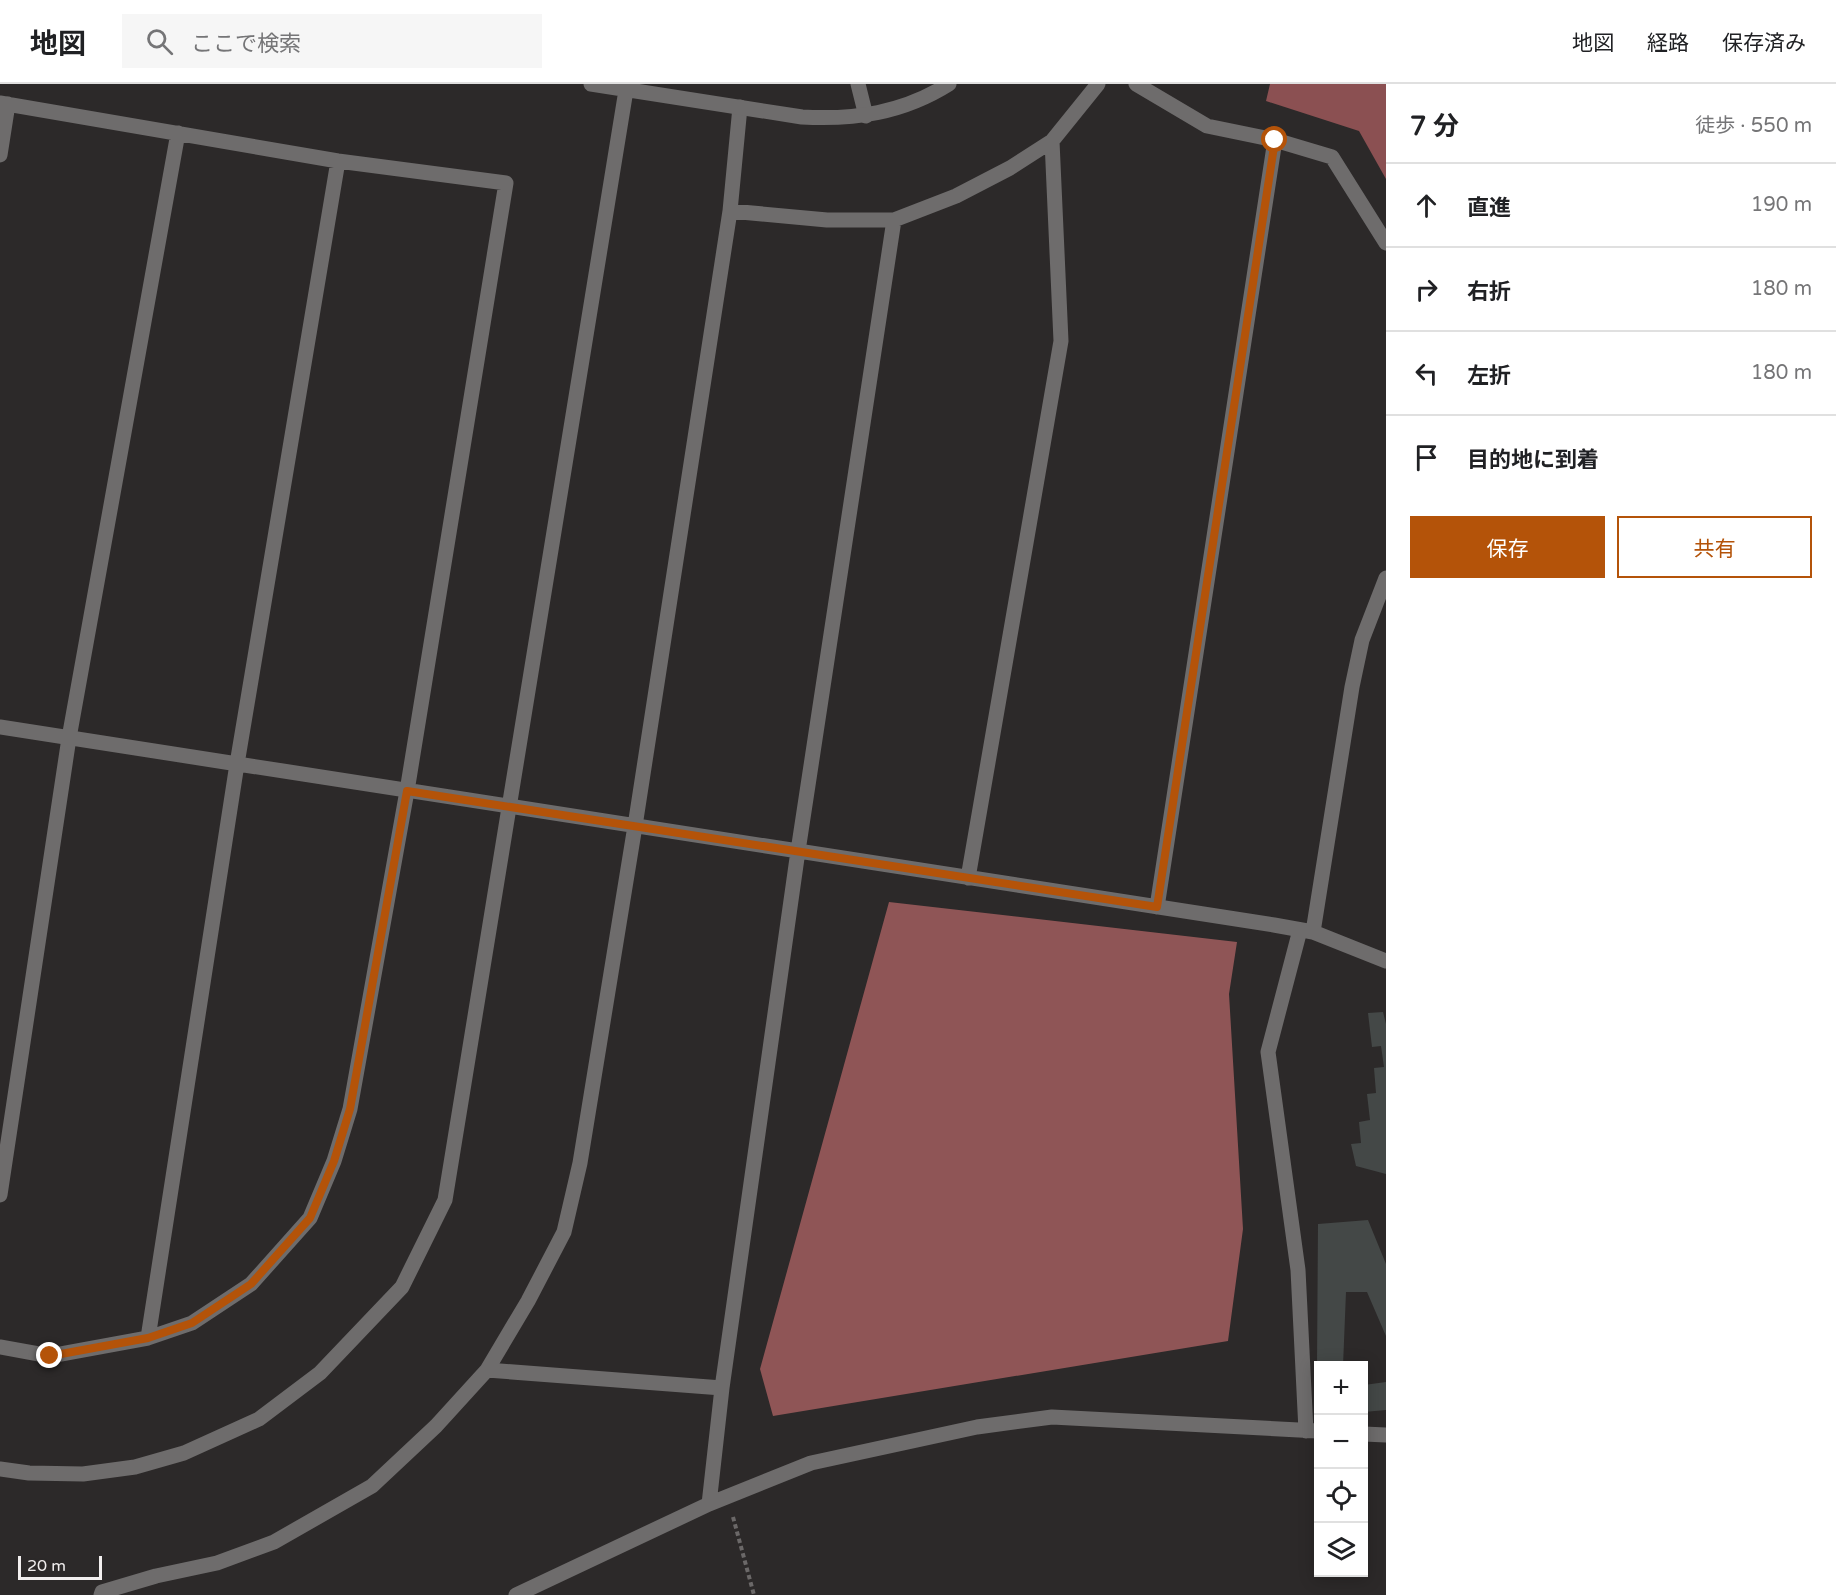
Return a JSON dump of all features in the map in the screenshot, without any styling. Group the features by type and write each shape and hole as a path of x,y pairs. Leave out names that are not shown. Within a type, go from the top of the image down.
{"street":[{"path":"591,84 627,87 802,117 866,116 909,105 949,84"},
{"path":"858,84 866,116"},
{"path":"730,211 827,220 894,220 956,196 1010,168 1053,141 1098,84"},
{"path":"1136,84 1207,126 1275,140 1332,157 1386,243"},
{"path":"0,1469 29,1473 83,1474 135,1467 184,1453 259,1419 320,1373 402,1287 445,1200 627,87"},
{"path":"0,155 4,104 338,160 506,183 407,791 350,1109 334,1161 310,1218 251,1284 192,1323 148,1338 50,1356 0,1347"},
{"path":"102,1595 102,1592 156,1576 217,1563 274,1542 372,1486 436,1426 487,1370 528,1301 564,1232 580,1163 635,826 730,211 740,107"},
{"path":"0,1195 69,738 178,133"},
{"path":"1157,907 1275,140"},
{"path":"968,878 1061,341 1053,141"},
{"path":"148,1338 237,764 338,160"},
{"path":"710,1504 722,1388 798,851 894,220"},
{"path":"516,1595 710,1504 811,1463 976,1427 1052,1417 1312,1431 1298,1270 1268,1052 1307,931 1362,640 1385,584"},
{"path":"0,727 1307,931 1386,962"},
{"path":"487,1370 722,1388"},
{"path":"1368,1434 1386,1435"}],"path":[{"path":"728,1496 754,1595"}],"shaded area":[{"path":"1270,84 1386,84 1386,179 1359,131 1266,101"},
{"path":"889,902 1237,942 1229,994 1243,1229 1228,1341 773,1416 760,1369"}],"building":[{"path":"1383,1012 1386,1024 1386,1174 1356,1166 1351,1144 1361,1143 1359,1122 1370,1120 1367,1094 1376,1093 1374,1068 1384,1067 1381,1046 1372,1047 1368,1013"},
{"path":"1368,1220 1386,1264 1386,1336 1367,1292 1346,1292 1343,1361 1317,1361 1318,1224"},
{"path":"1386,1382 1386,1410 1368,1412 1368,1384"}],"route":[{"path":"50,1356 95,1350 148,1338 192,1323 251,1284 310,1218 334,1161 350,1109 407,791 1157,907 1275,140"}]}
